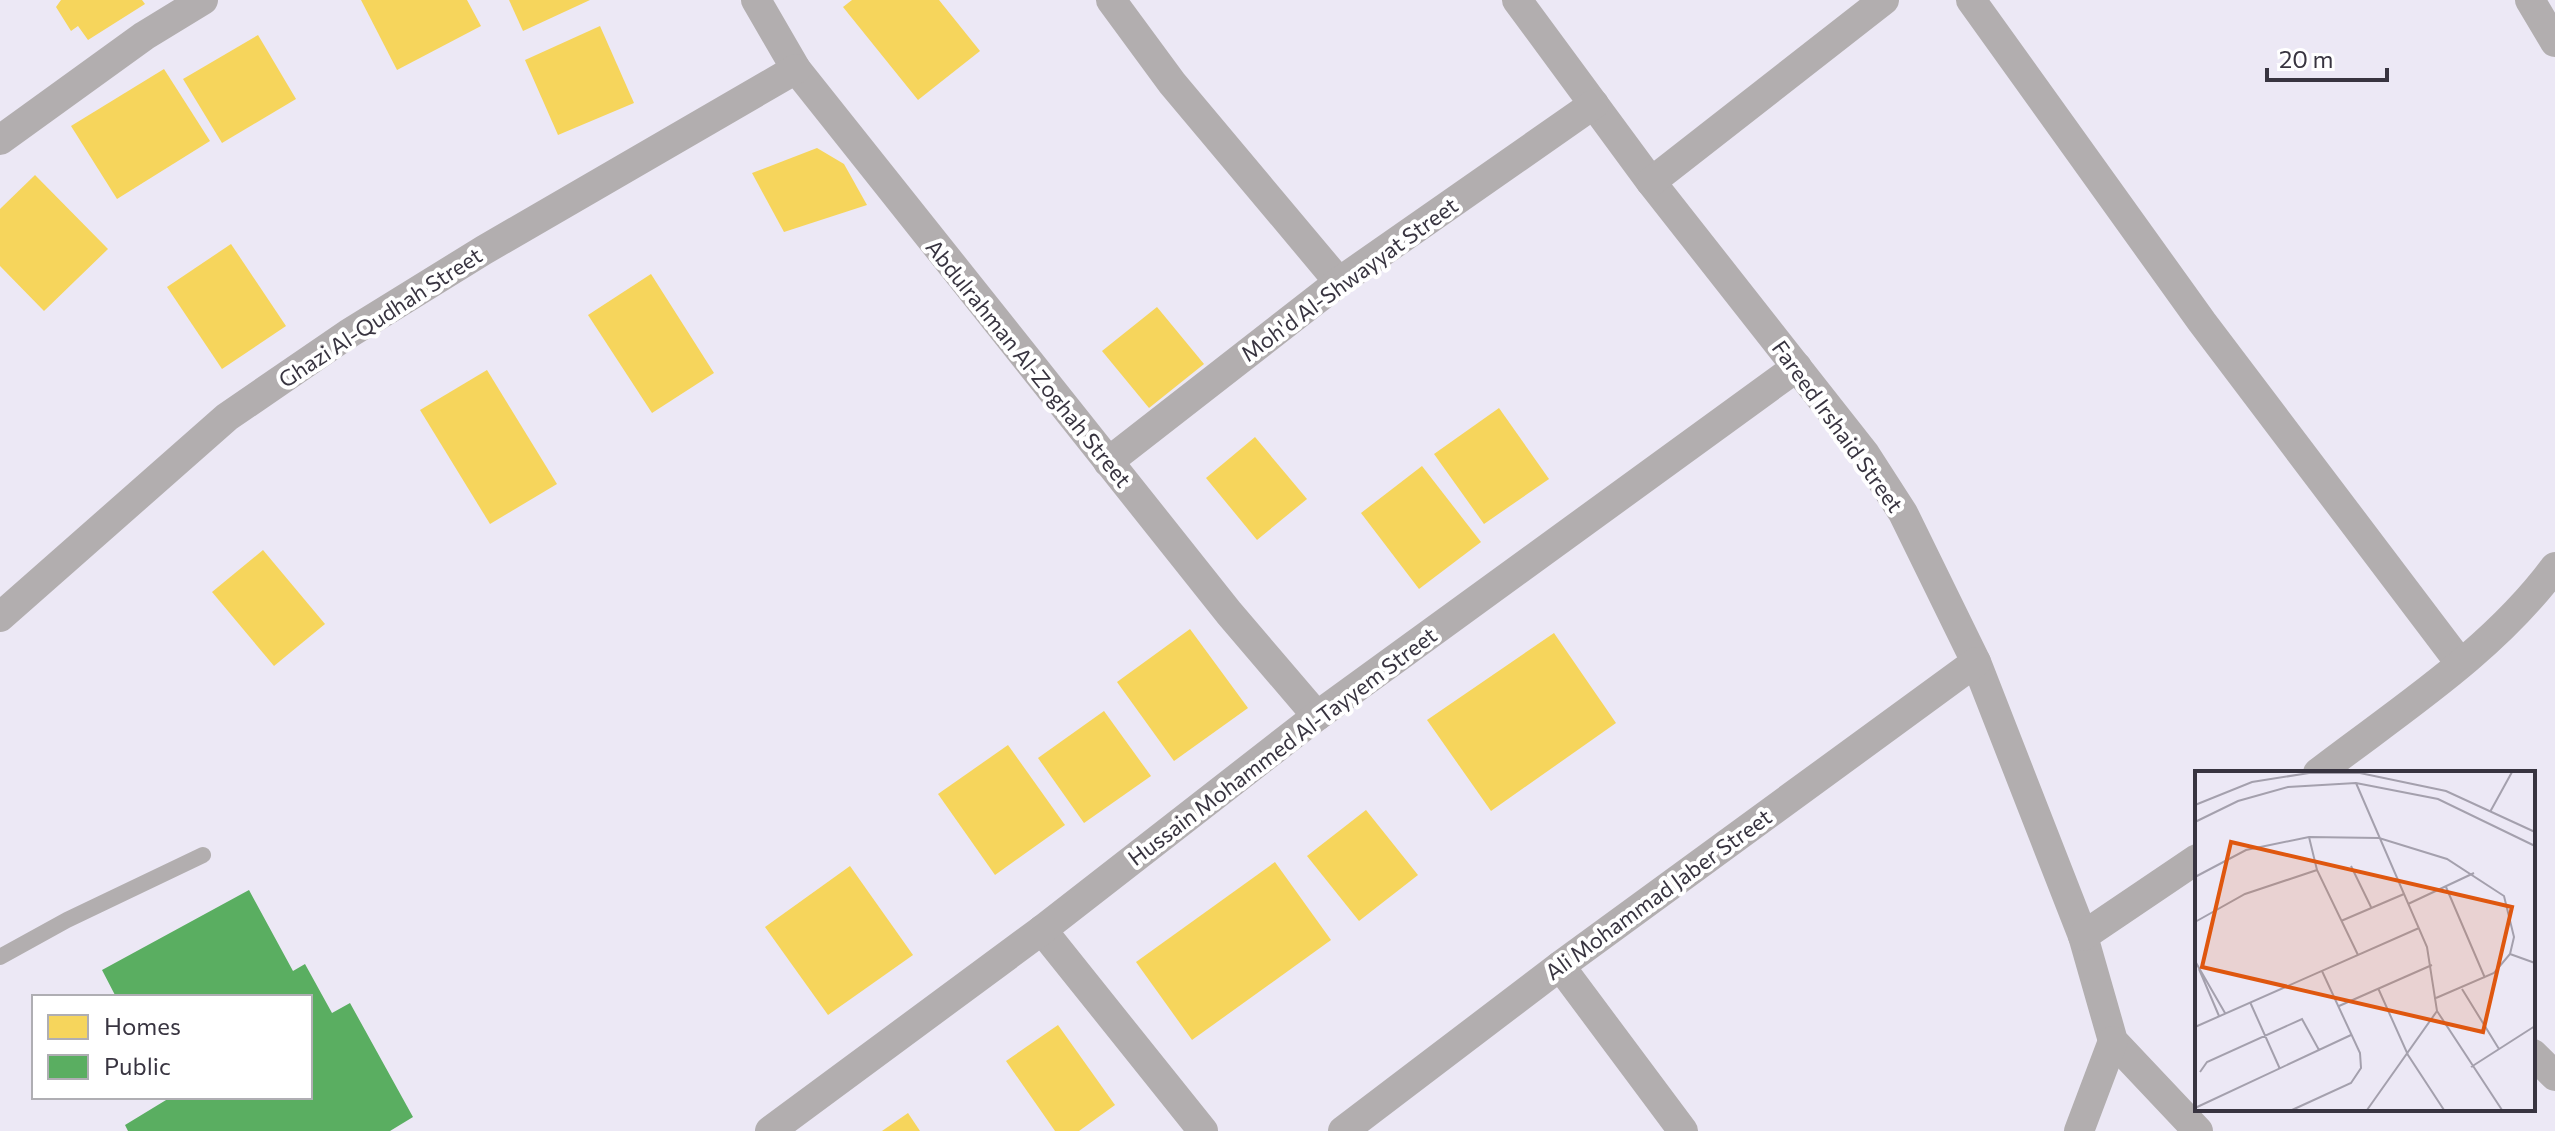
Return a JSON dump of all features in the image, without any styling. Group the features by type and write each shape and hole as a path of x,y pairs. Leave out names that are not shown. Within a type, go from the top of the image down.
{"street":[{"path":"0,140 144,36 203,0"},
{"name":"Abdulrahman Al-Zoghah Street","path":"756,0 796,69 1108,462 1317,716"},
{"path":"1111,0 1172,83 1339,282"},
{"name":"Fareed Irshaid Street","path":"1517,0 1651,182 1865,454 1903,513 1976,662 2083,936 2113,1041 2198,1131"},
{"path":"1651,182 1884,0"},
{"path":"1971,0 2202,322 2460,663"},
{"path":"2530,0 2555,42"},
{"name":"Ghazi Al-Qudhah Street","path":"0,617 215,428 348,334 484,250 796,69"},
{"name":"Moh'd Al-Shwayyat Street","path":"1108,462 1339,282 1594,104"},
{"name":"Hussain Mohammed Al-Tayyem Street","path":"770,1131 1042,930 1317,716 1797,367"},
{"path":"2321,771 2460,663 2527,605 2555,567"},
{"name":"Ali Mohammad Jaber Street","path":"1343,1131 1560,966 1976,662"},
{"path":"2083,936 2195,860"},
{"path":"1042,930 1203,1131"},
{"path":"1560,966 1683,1131"},
{"path":"2079,1131 2113,1041"},
{"path":"2535,1056 2555,1076"}],"lane":[{"path":"0,957 67,920 203,855"}],"building: Homes":[{"path":"61,0 142,0 145,4 88,40 78,26 71,31 56,7"},
{"path":"361,0 467,0 481,26 397,70"},
{"path":"509,0 590,0 523,31"},
{"path":"852,0 939,0 980,51 918,100 843,7"},
{"path":"600,26 634,103 558,135 525,60"},
{"path":"258,35 296,99 222,143 183,79"},
{"path":"164,69 210,141 117,199 71,126"},
{"path":"817,148 844,164 867,205 784,232 752,173"},
{"path":"35,175 108,249 44,311 0,266 0,209"},
{"path":"231,244 286,326 222,369 167,287"},
{"path":"651,274 714,373 652,413 588,315"},
{"path":"1157,307 1204,364 1149,408 1102,351"},
{"path":"487,370 557,484 490,524 420,410"},
{"path":"1499,408 1549,479 1484,524 1434,454"},
{"path":"1255,437 1307,499 1257,540 1206,478"},
{"path":"1422,466 1481,542 1419,589 1361,513"},
{"path":"263,550 325,624 274,666 212,592"},
{"path":"1190,629 1248,708 1174,761 1117,682"},
{"path":"1554,633 1616,723 1491,811 1427,720"},
{"path":"1104,711 1151,776 1084,823 1038,758"},
{"path":"1008,745 1065,825 995,875 938,794"},
{"path":"1366,810 1418,875 1359,921 1307,856"},
{"path":"1275,862 1331,940 1192,1040 1136,962"},
{"path":"850,866 913,955 828,1015 765,927"},
{"path":"1058,1025 1115,1105 1079,1131 1055,1131 1006,1061"},
{"path":"908,1113 920,1131 882,1131"}],"building: Public":[{"path":"249,890 293,971 305,964 332,1013 350,1003 413,1117 390,1131 128,1131 125,1125 168,1099 312,1099 312,995 115,995 102,970"}]}
